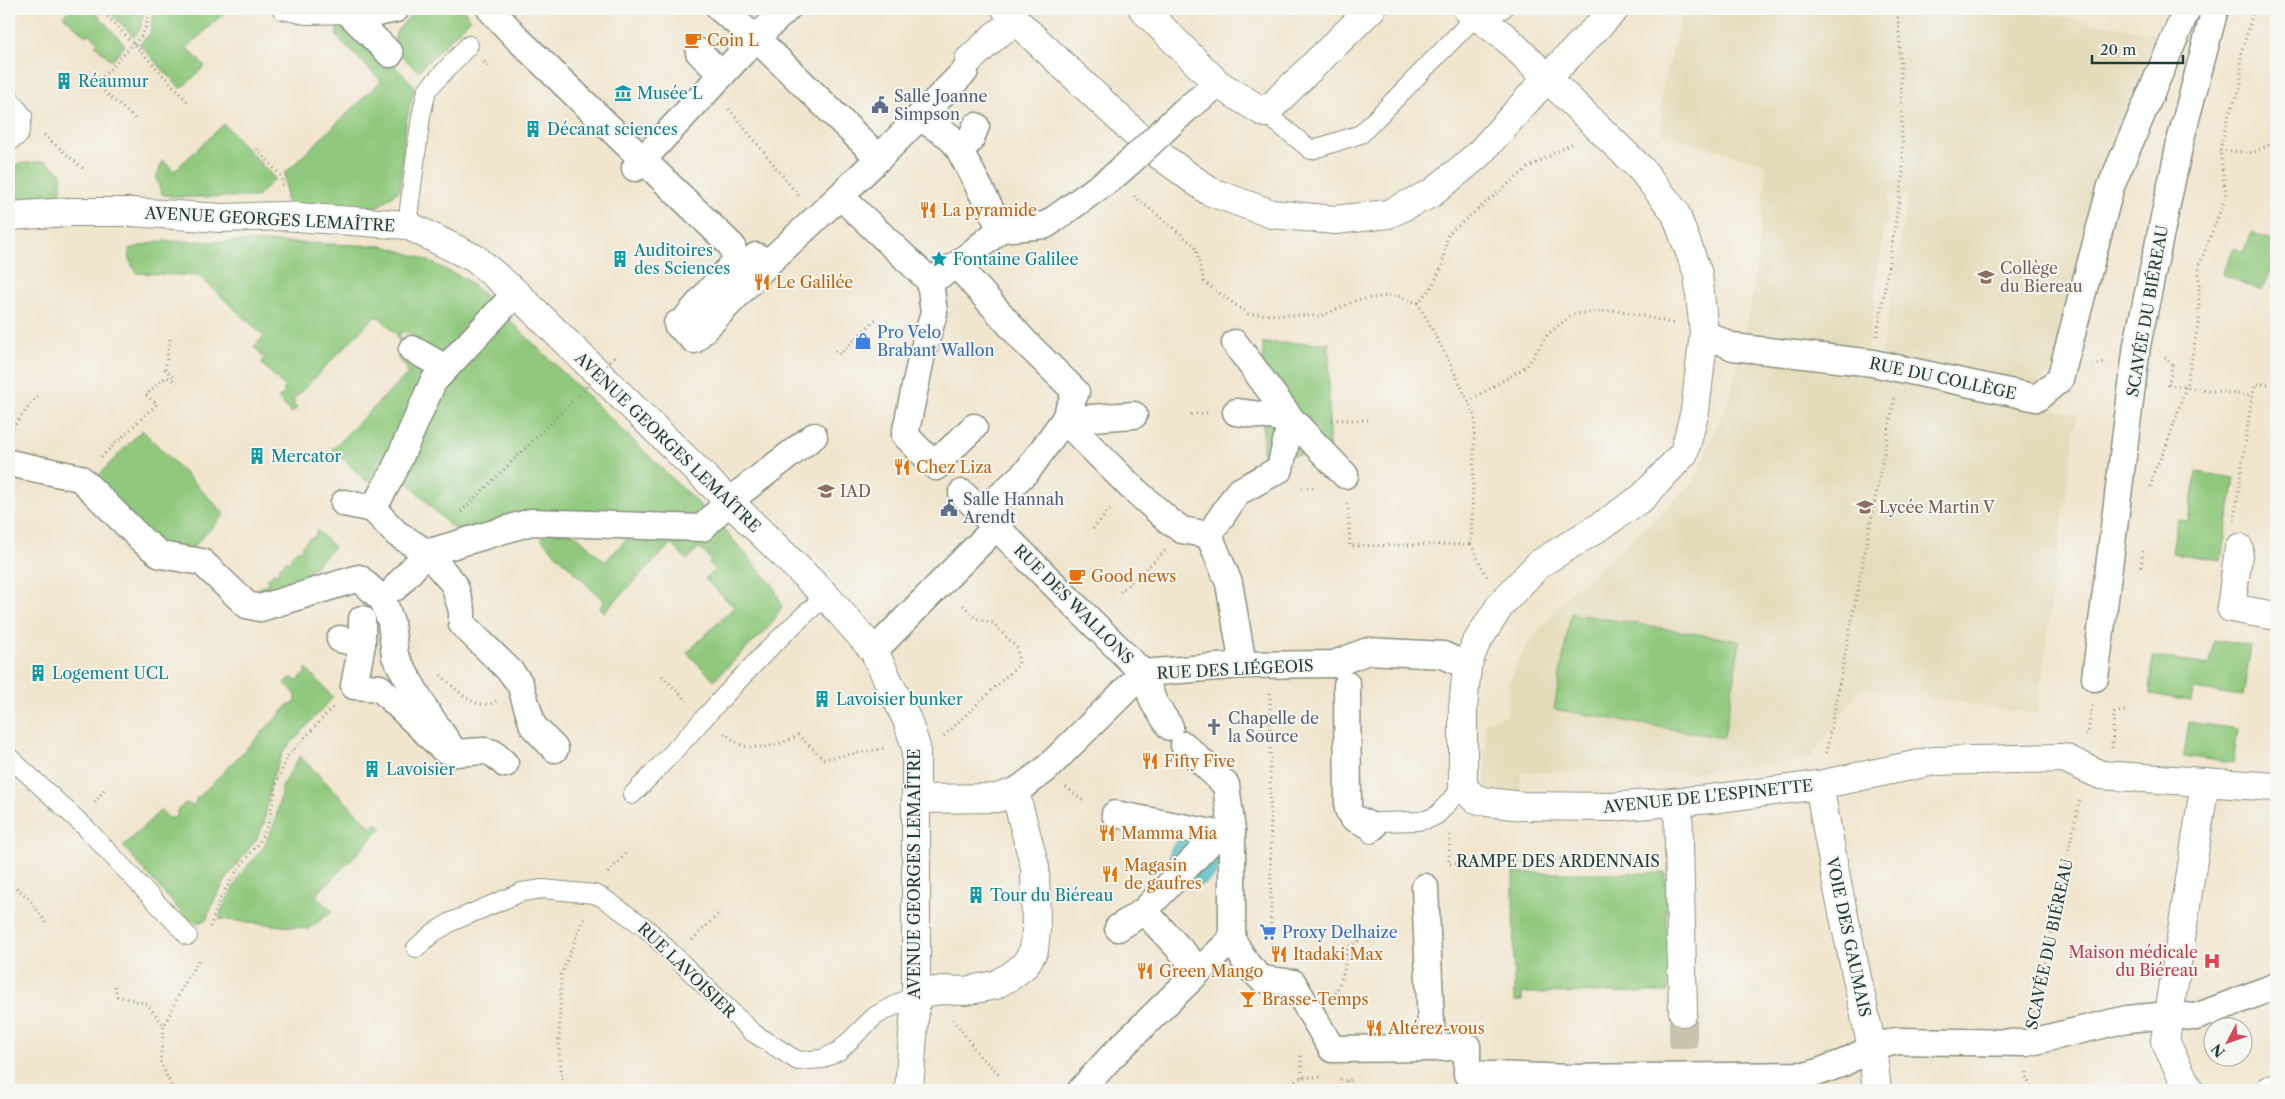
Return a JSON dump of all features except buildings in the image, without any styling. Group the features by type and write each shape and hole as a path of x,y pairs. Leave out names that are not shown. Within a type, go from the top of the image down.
{"street":[{"path":"350,14 372,14 396,9"},
{"path":"490,9 640,164 732,246 736,262 710,282 703,300 678,325 694,340 762,259 840,196 879,158 996,35 1011,15 1154,151 1209,191 1272,214 1335,220 1388,214 1432,193 1478,155 1547,78 1615,9"},
{"path":"720,9 756,38 879,158"},
{"path":"640,164 756,38 787,9"},
{"path":"1143,9 1218,84 1266,113 1371,9"},
{"path":"2060,379 2111,186 2187,9"},
{"name":"SCAVÉE DU BIÉREAU","path":"2096,678 2137,346 2181,138 2215,9"},
{"path":"1469,792 1463,709 1467,666 1475,645 1508,595 1539,564 1604,524 1643,497 1684,453 1695,411 1704,333 1698,274 1675,212 1642,170 1600,128 1506,38 1472,12"},
{"path":"350,14 390,54"},
{"path":"699,52 722,75"},
{"path":"930,281 957,265 1001,229 1046,225 1122,175 1184,111 1218,84"},
{"path":"919,117 959,131 1001,229"},
{"path":"840,196 930,281 934,313 922,354 905,435 934,464 974,427"},
{"name":"AVENUE GEORGES LEMAÎTRE","path":"9,216 70,212 131,212 221,218 283,216 407,225 476,259 516,293 826,596 874,651 907,720 916,747 916,994 909,1090"},
{"path":"874,651 942,583 1064,420 1076,392 993,307 957,265"},
{"path":"373,510 393,473 432,382 516,293"},
{"name":"RUE DU COLLÈGE","path":"1704,333 1734,347 1873,363 2037,398 2060,379"},
{"path":"1235,343 1291,419 1346,486"},
{"path":"412,349 446,368"},
{"path":"1236,412 1291,419"},
{"path":"1064,420 1134,415"},
{"path":"1209,535 1238,492 1280,469 1291,419"},
{"path":"1064,420 1130,486 1182,530 1209,535"},
{"path":"505,764 493,753 484,751 455,753 443,749 380,688 354,686 372,613 420,560 454,533 531,522 702,528 730,501 814,436"},
{"path":"9,463 80,478 142,540 161,555 202,562 247,605 260,608 359,578 372,613 391,622 395,656 425,708 455,753"},
{"name":"RUE DES WALLONS","path":"962,493 1143,673 1154,703 1177,736 1226,785 1225,832 1255,882 1232,939"},
{"path":"344,503 373,510 420,560 454,584 462,611 462,624 511,672 520,684 533,726 555,749"},
{"path":"1209,535 1229,583 1243,665"},
{"path":"2236,542 2231,608 2276,616"},
{"name":"RUE DES LIÉGEOIS","path":"917,799 997,798 1015,792 1045,770 1143,673 1243,665 1334,664 1368,651 1443,655 1467,666"},
{"path":"1347,686 1348,809 1352,817 1372,830"},
{"name":"AVENUE DE L'ESPINETTE","path":"1469,792 1487,802 1523,806 1611,807 1678,802 1819,785 1934,761 2064,758 2101,775 2276,787"},
{"path":"2188,1090 2165,1041 2205,782"},
{"name":"VOIE DES GAUMAIS","path":"1819,785 1838,890 1872,1048 1877,1090"},
{"path":"916,994 942,990 966,991 995,985 1025,965 1034,950 1036,931 1035,867 1015,792"},
{"path":"1678,802 1683,1012"},
{"path":"1115,814 1225,832"},
{"path":"1118,928 1144,910 1225,832"},
{"path":"1425,888 1432,1048"},
{"path":"1144,910 1198,961 1201,991"},
{"path":"1198,961 1232,939 1248,966 1262,979 1293,983 1307,1025 1332,1049 1468,1046 1467,1080 1504,1075 1569,1084 1810,1075 1842,1063 1872,1048 1896,1041 2027,1043 2109,1022 2168,1015 2196,1016 2276,986"},
{"path":"1081,1090 1110,1058 1198,970 1198,961"},
{"path":"2270,1090 2276,1087"}],"lane":[{"path":"1266,113 1311,150 1361,134 1472,12 1503,9"},
{"path":"282,10 306,14 350,14"},
{"path":"407,225 421,116 427,90 468,45"},
{"path":"9,98 23,116 19,135 9,142"},
{"path":"632,795 702,717 794,622 826,596"},
{"path":"9,757 85,827 188,936"},
{"path":"1372,830 1378,822 1418,821 1437,815 1469,792"},
{"name":"RUE LAVOISIER","path":"416,948 433,933 476,910 522,892 543,889 582,892 603,898 646,928 752,1032 798,1062 822,1059 839,1051 876,1016 916,994"}],"path":[{"path":"101,9 188,102"},
{"path":"96,84 143,34 148,20 148,9"},
{"path":"1873,363 1903,176 1897,9"},
{"path":"2153,474 2166,447 2186,388 2200,321 2199,266 2226,196 2220,150 2228,116 2241,86 2241,54 2254,9"},
{"path":"89,78 135,119"},
{"path":"737,120 803,201"},
{"path":"1418,304 1432,287 1442,266 1448,234 1529,167 1600,128"},
{"path":"2220,150 2252,153 2276,142"},
{"path":"256,149 282,177"},
{"path":"64,152 84,169"},
{"path":"1122,175 1195,246 1204,282 1248,314 1321,316 1357,300 1395,295 1418,304 1452,367 1475,416 1471,544 1486,576 1508,595"},
{"path":"1468,402 1527,366 1547,335 1573,314 1618,310 1704,333"},
{"path":"836,350 840,354 877,318"},
{"path":"80,478 157,404 146,395 166,377 177,382 165,368 170,339"},
{"path":"2060,379 2137,346"},
{"path":"454,533 617,354"},
{"path":"1819,785 1882,456 1901,369"},
{"path":"2169,384 2186,388 2252,396"},
{"path":"2236,542 2252,396 2256,384 2276,384"},
{"path":"9,432 39,394"},
{"path":"1343,420 1371,420"},
{"path":"1346,486 1350,546 1471,544"},
{"path":"1093,529 1114,505"},
{"path":"1120,592 1176,541 1182,530"},
{"path":"662,676 702,717 744,746 763,747 790,740 798,735 824,759 897,746 916,747 944,736 1019,664 1017,648 993,623 975,618 942,583"},
{"path":"1017,648 1020,644"},
{"path":"439,673 472,701 492,704 500,696"},
{"path":"209,932 219,901 236,872 259,844 269,820 277,782 288,756 354,686"},
{"path":"1270,697 1255,882 1271,949"},
{"path":"2110,776 2114,713 2128,710"},
{"name":"RAMPE DES ARDENNAIS","path":"1469,792 1455,818 1449,838 1449,864 1584,858 1653,859 1679,862"},
{"name":"SCAVÉE DU BIÉREAU","path":"2032,1090 2027,1079 2027,1043 2080,798"},
{"path":"9,881 29,899 47,924"},
{"path":"676,957 720,912"},
{"path":"563,1090 559,1048 561,975 583,919"},
{"path":"1334,999 1344,972 1346,948 1369,937"},
{"path":"172,1090 160,1061 164,1026 202,951"},
{"path":"115,986 118,996 147,1004 164,1026"},
{"path":"952,1017 980,1056 999,1074"},
{"path":"1347,1081 1348,1090"}],"shaded area":[{"name":"Lycée Martin V","path":"1684,9 2013,9 2162,35 2051,372 2032,389 1881,358 1907,197 1889,195 1864,375 2077,414 2037,714 1861,688 1808,761 1665,775 1598,772 1521,772 1521,798 1485,792 1486,721 1508,714 1509,682 1522,653 1570,592 1694,481 1732,390 1752,299 1767,165 1661,133 1662,87"}],"green space":[{"path":"71,9 92,9 125,45 112,61 95,45 98,42 89,33 86,36 63,16"},
{"path":"107,9 144,9 140,29 134,37"},
{"path":"154,9 228,9 187,48 205,66 181,89 139,44 150,34"},
{"path":"416,9 463,9 471,19 418,71 392,47 397,31"},
{"path":"350,22 415,86 406,121 400,190 376,208 286,204 285,173 381,81 337,37 337,23"},
{"path":"224,124 275,179 257,197 175,197 162,194 156,178 163,160 174,171"},
{"path":"45,161 61,173 61,205 9,207 9,165"},
{"path":"2252,232 2276,243 2276,259 2262,291 2222,274 2234,248 2243,252"},
{"path":"159,241 385,246 422,258 467,280 495,305 439,361 412,346 412,335 407,332 400,332 401,343 396,337 397,335 379,317 374,317 293,400 295,403 293,405 297,408 292,413 278,399 285,392 283,390 285,387 262,364 264,358 254,347 264,336 199,276 137,273 130,262 129,249"},
{"path":"504,315 707,512 701,517 471,531 453,528 448,524 407,482 403,464 436,385"},
{"path":"1263,343 1329,343 1329,455 1263,455"},
{"path":"399,355 412,355 434,365 377,487 364,479 332,449 408,373 407,368 397,358"},
{"path":"142,430 225,514 190,550 166,550 95,479"},
{"path":"2196,472 2235,478 2221,560 2172,553 2177,520 2188,521"},
{"path":"719,524 773,585 782,606 771,625 714,680 687,653 734,607 705,579 716,570 709,563 711,560 699,547 687,560 671,544 604,612 600,607 604,602 541,539 548,532 574,533 605,562 633,532"},
{"path":"317,530 334,547 286,594 272,598 253,594 263,585 268,585 267,579 274,573 279,574 279,568 286,561 291,562 291,556 297,550 302,550 303,544 309,538 314,538"},
{"path":"1571,613 1740,641 1724,738 1554,709"},
{"path":"2214,640 2251,646 2243,696 2193,689 2191,701 2150,694 2153,657 2210,665"},
{"path":"306,668 333,697 283,752 271,781 264,823 256,840 230,873 215,899 206,920 197,923 186,918 123,846 161,810 168,818 177,818 177,811 185,803 194,806 197,797 287,705 296,703 296,695 285,683 290,678 298,680 306,672"},
{"path":"2189,722 2238,729 2233,763 2184,756"},
{"path":"300,756 372,828 377,823 382,828 316,895 332,911 309,929 219,919 222,909 241,874 263,848 275,822 283,784"},
{"path":"1513,873 1665,873 1668,992 1522,993 1522,1001 1514,1001"}],"water":[{"path":"1181,837 1217,848 1219,867 1207,882 1197,885 1187,884 1171,870 1169,859 1172,848"}],"tunnel":[{"path":"1683,1012 1683,1090"}],"place":[{"name":"Coin L","path":"693,40"},
{"name":"Réaumur","path":"64,81"},
{"name":"Musée L","path":"623,93"},
{"name":"Salle Joanne Simpson","path":"880,105"},
{"name":"Décanat sciences","path":"533,129"},
{"name":"La pyramide","path":"928,210"},
{"name":"Auditoires des Sciences","path":"620,259"},
{"name":"Fontaine Galilee","path":"939,259"},
{"name":"Collège du Biereau","path":"1986,277"},
{"name":"Le Galilée","path":"762,282"},
{"name":"Pro Velo Brabant Wallon","path":"863,341"},
{"name":"Mercator","path":"257,456"},
{"name":"Chez Liza","path":"902,467"},
{"name":"IAD","path":"826,491"},
{"name":"Lycée Martin V","path":"1865,507"},
{"name":"Salle Hannah Arendt","path":"949,508"},
{"name":"Good news","path":"1077,576"},
{"name":"Logement UCL","path":"38,673"},
{"name":"Lavoisier bunker","path":"822,699"},
{"name":"Chapelle de la Source","path":"1214,727"},
{"name":"Fifty Five","path":"1150,761"},
{"name":"Lavoisier","path":"372,769"},
{"name":"Mamma Mia","path":"1107,833"},
{"name":"Magasin de gaufres","path":"1110,874"},
{"name":"Tour du Biéreau","path":"976,895"},
{"name":"Proxy Delhaize","path":"1268,932"},
{"name":"Itadaki Max","path":"1279,954"},
{"name":"Maison médicale du Biéreau","path":"2212,961"},
{"name":"Green Mango","path":"1145,971"},
{"name":"Brasse-Temps","path":"1248,999"},
{"name":"Altérez-vous","path":"1374,1028"}]}
